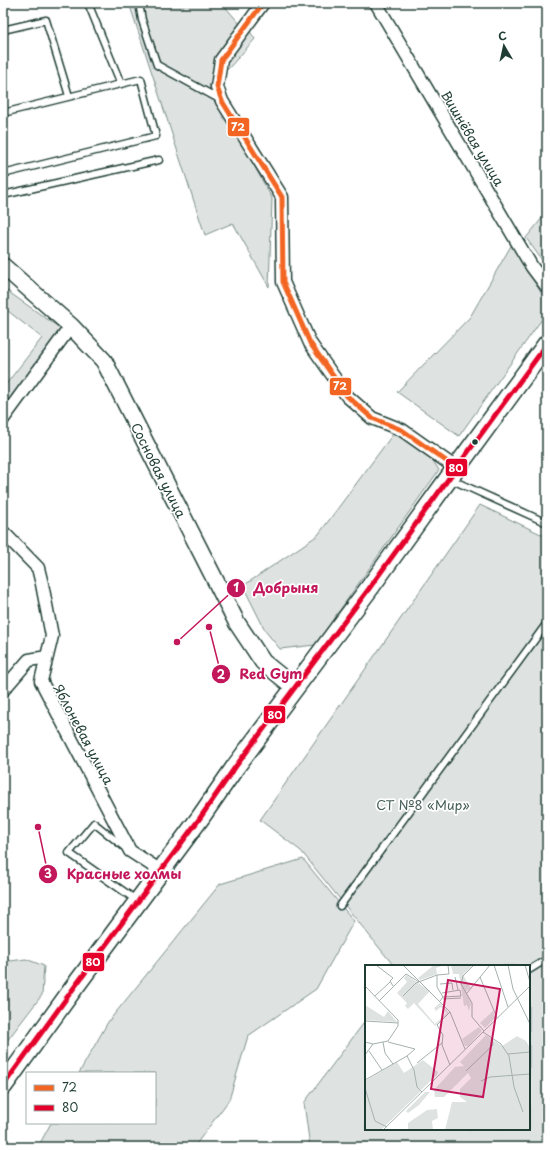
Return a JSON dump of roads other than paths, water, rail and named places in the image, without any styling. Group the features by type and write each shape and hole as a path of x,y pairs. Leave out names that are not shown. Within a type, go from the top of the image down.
{"main road":[{"path":"3,1086 236,766 368,590 547,344"}],"street":[{"path":"263,3 221,60 216,88 222,101 282,197 283,282 310,343 347,396 372,418 402,430 453,473"},
{"name":"Вишнёвая улица","path":"376,3 532,267 547,287"},
{"name":"Сосновая улица","path":"3,266 71,326 104,361 237,623 263,662 295,688"},
{"path":"3,419 71,326"},
{"name":"Яблоневая улица","path":"3,532 38,568 52,636 41,681 130,851 161,871"},
{"path":"3,690 29,660 47,657"}],"lane":[{"path":"88,3 121,84"},
{"path":"139,3 142,20 157,65 222,101"},
{"path":"3,30 46,20 69,96"},
{"path":"3,113 142,79 156,136 3,174"},
{"path":"3,195 158,160"},
{"path":"453,473 547,523"},
{"path":"340,906 547,623"},
{"path":"130,851 94,823 69,853 138,901"},
{"path":"530,969 547,959"}],"place":[{"name":"Red Gym","path":"209,627"},
{"name":"Добрыня","path":"177,642"},
{"name":"Красные холмы","path":"38,827"}],"park label":[{"name":"СТ №8 «Мир»","path":"423,804"}]}
